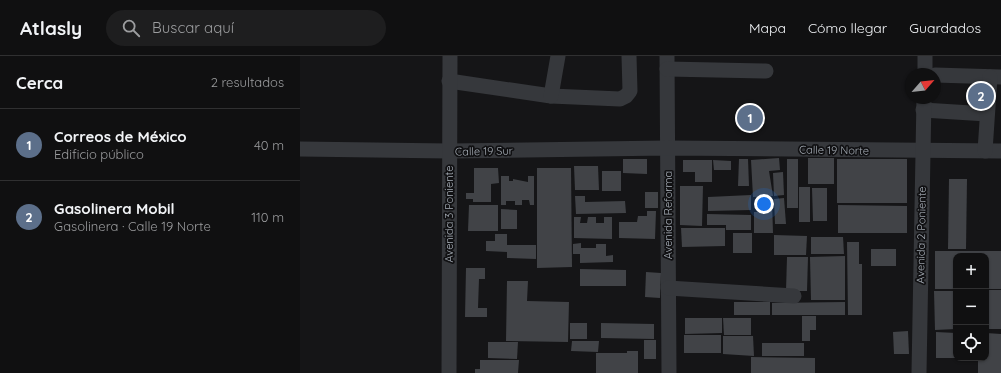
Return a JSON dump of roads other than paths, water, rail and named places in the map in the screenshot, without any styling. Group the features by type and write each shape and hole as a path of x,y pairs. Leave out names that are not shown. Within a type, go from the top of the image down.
{"street":[{"name":"Avenida 3 Poniente","path":"449,373 450,56"},
{"path":"551,96 558,56"},
{"path":"449,81 551,96 620,99 626,96 630,91 629,56"},
{"path":"925,56 925,68"},
{"path":"668,62 766,71"},
{"name":"Avenida Reforma","path":"668,62 667,148 669,373"},
{"path":"941,75 995,77 987,114 985,151"},
{"path":"924,104 987,114"},
{"name":"Avenida 2 Poniente","path":"919,373 924,104"},
{"name":"Calle 19 Sur","path":"300,149 449,152 667,148"},
{"name":"Calle 19 Norte","path":"667,148 922,152 1001,151"},
{"path":"668,288 794,296"}],"place":[{"name":"Gasolinera Mobil","path":"981,96"},
{"name":"Correos de México","path":"750,118"}]}
